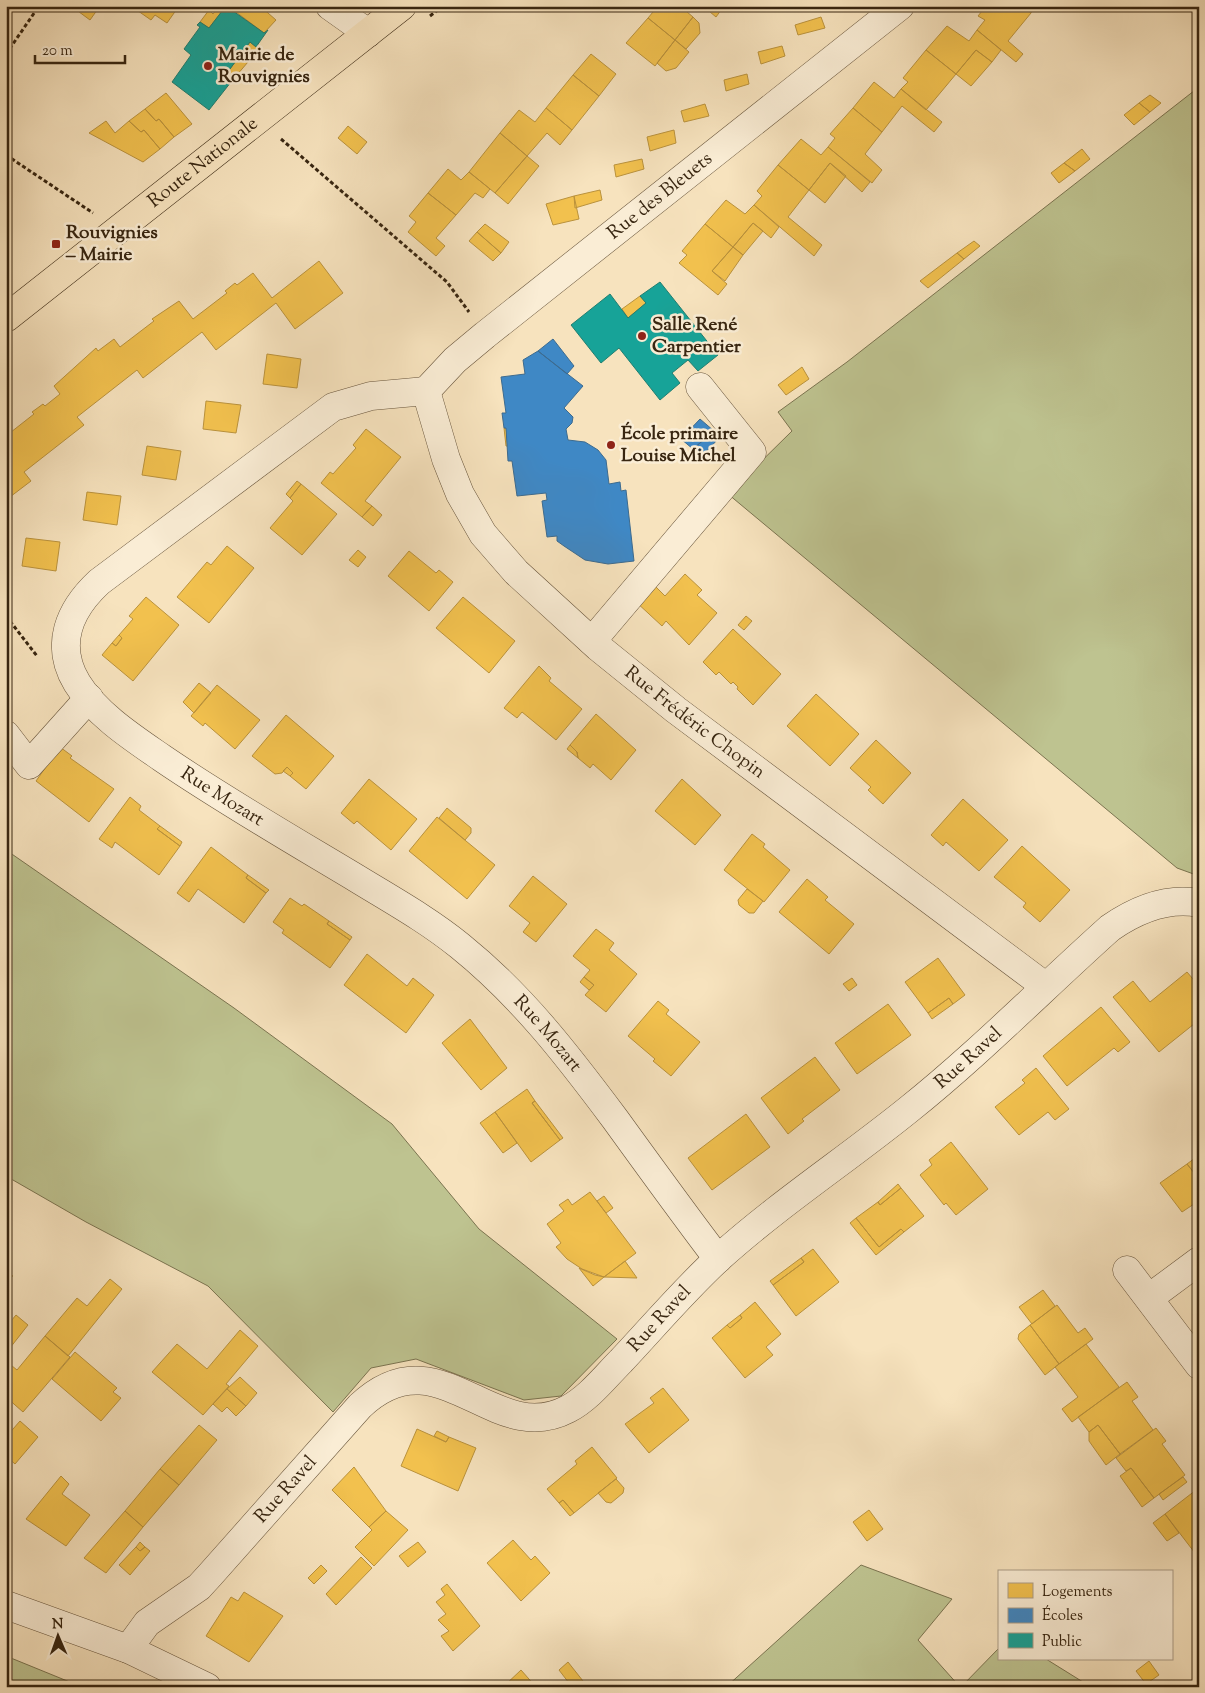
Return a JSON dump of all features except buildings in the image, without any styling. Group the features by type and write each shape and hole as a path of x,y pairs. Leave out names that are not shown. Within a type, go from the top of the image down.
{"main road":[{"name":"Route Nationale","path":"6,318 402,6"}],"street":[{"path":"330,6 368,33"},
{"name":"Rue des Bleuets","path":"426,391 455,360 485,335 900,6"},
{"path":"592,641 752,452 700,387"},
{"name":"Rue Frédéric Chopin","path":"426,391 452,478 483,534 516,572 592,641 699,728 1045,986"},
{"name":"Rue Mozart","path":"426,391 371,396 333,407 99,582 76,608 68,623 65,638 70,669 78,684 89,698 122,729 183,772 433,925 486,968 519,1000 560,1046 718,1259"},
{"path":"6,735 29,765 89,698"},
{"name":"Rue Ravel","path":"128,1649 148,1623 204,1581 360,1406 378,1391 404,1380 420,1379 436,1382 506,1412 521,1416 554,1414 568,1409 593,1389 718,1259 770,1215 909,1109 1045,986 1126,917 1160,904 1199,903"},
{"path":"1149,1298 1199,1261"},
{"path":"1128,1270 1199,1365"},
{"path":"6,1605 128,1649 206,1687"}],"path":[{"path":"6,54 39,6"},
{"path":"258,118 299,156 447,282 485,335"},
{"path":"6,155 118,230"}],"green space":[{"path":"1199,87 1199,876 1177,868 728,494 792,431 778,412 847,362"},
{"path":"6,850 234,1008 392,1124 479,1229 617,1339 561,1396 524,1400 416,1359 371,1368 333,1412 208,1286 86,1222 6,1176"},
{"path":"861,1565 952,1599 918,1640 960,1687 726,1687"},
{"path":"998,1649 998,1660 1048,1660 1091,1687 961,1687"},
{"path":"6,1656 82,1687 6,1687"}],"place":[{"name":"Mairie de Rouvignies","path":"208,66"},
{"name":"Rouvignies – Mairie","path":"56,244"},
{"name":"Salle René Carpentier","path":"642,336"},
{"name":"École primaire Louise Michel","path":"611,445"}]}
